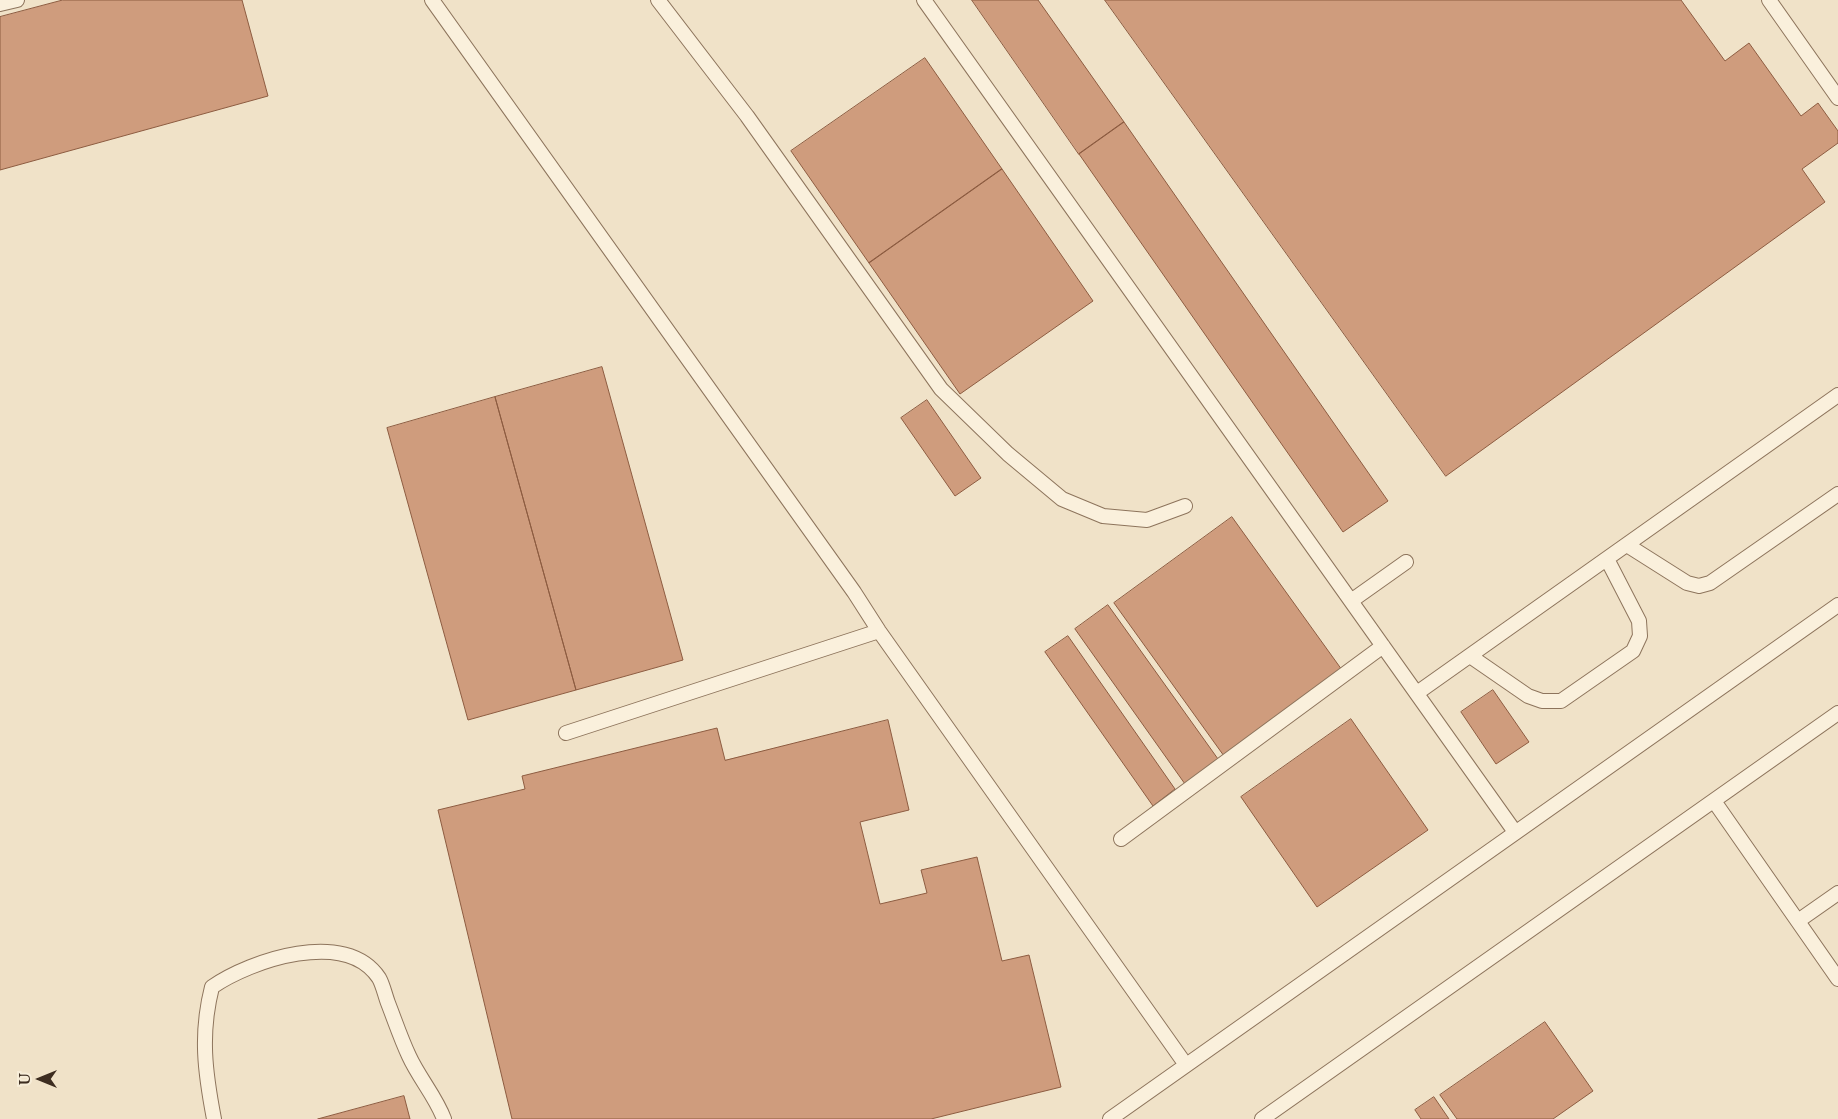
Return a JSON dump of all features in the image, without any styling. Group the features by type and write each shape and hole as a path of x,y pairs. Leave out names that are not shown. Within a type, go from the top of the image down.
{"lane":[{"path":"0,4 17,0"},
{"path":"432,0 848,584 1186,1065"},
{"path":"658,0 747,116 941,389 1008,454 1062,499 1103,516 1147,520 1185,506"},
{"path":"924,0 1515,832"},
{"path":"1768,0 1838,98"},
{"path":"1417,693 1838,396"},
{"path":"1627,545 1687,583 1699,586 1710,583 1838,494"},
{"path":"1470,656 1528,696 1542,701 1561,701 1633,651 1640,636 1638,621 1607,559"},
{"path":"1351,601 1406,562"},
{"path":"1110,1119 1838,605"},
{"path":"566,733 879,630"},
{"path":"1121,839 1383,646"},
{"path":"1262,1119 1838,713"},
{"path":"1714,800 1838,979"},
{"path":"1798,921 1838,893"},
{"path":"214,1119 204,1055 204,1027 212,987 230,975 267,961 298,953 345,956 368,965 380,979 412,1062 444,1119"}],"building":[{"path":"63,0 242,0 268,96 0,170 0,17"},
{"path":"972,0 1038,0 1124,122 1079,154"},
{"path":"1105,0 1681,0 1725,61 1749,43 1801,116 1818,103 1838,131 1838,143 1802,169 1825,202 1446,476"},
{"path":"925,58 1002,169 869,263 791,151"},
{"path":"1124,122 1388,501 1343,532 1079,154"},
{"path":"1002,169 1093,301 960,394 869,263"},
{"path":"602,367 683,660 576,690 495,397"},
{"path":"495,397 576,690 468,720 387,428"},
{"path":"927,400 981,478 955,496 901,418"},
{"path":"1232,517 1342,670 1224,756 1114,603"},
{"path":"1108,605 1218,759 1185,784 1075,629"},
{"path":"1068,636 1175,789 1153,806 1045,652"},
{"path":"1493,690 1529,742 1496,764 1461,712"},
{"path":"1351,719 1428,830 1317,907 1241,797"},
{"path":"888,720 909,810 860,822 880,904 927,893 921,870 977,857 1002,961 1029,955 1061,1087 931,1119 512,1119 438,810 525,789 522,776 717,728 725,760"},
{"path":"1545,1022 1593,1091 1553,1119 1457,1119 1440,1095"},
{"path":"404,1096 410,1119 318,1119"},
{"path":"1434,1097 1449,1119 1421,1119 1415,1110"}]}
